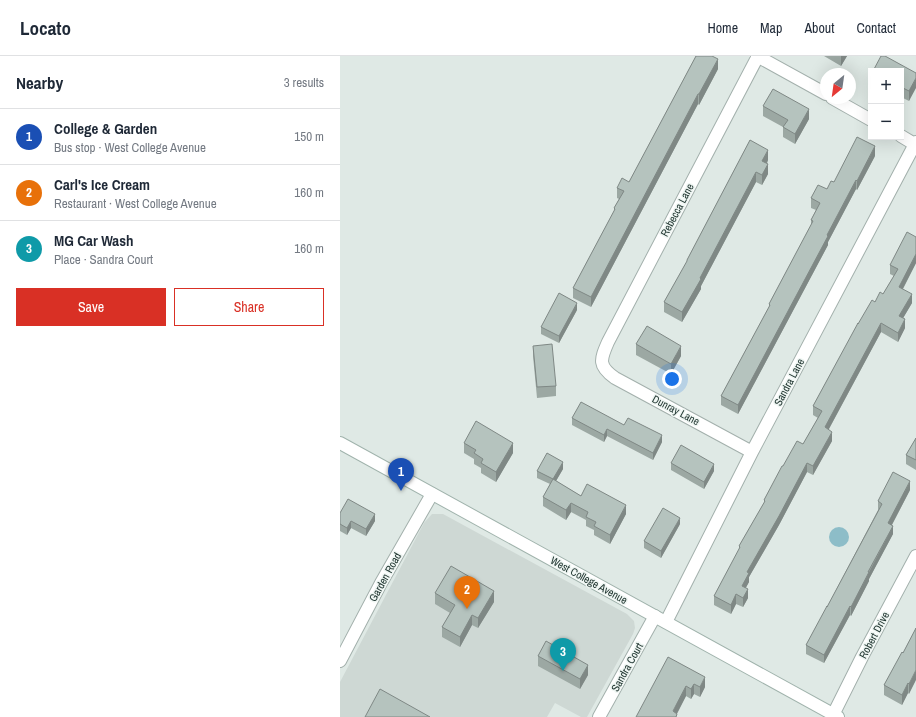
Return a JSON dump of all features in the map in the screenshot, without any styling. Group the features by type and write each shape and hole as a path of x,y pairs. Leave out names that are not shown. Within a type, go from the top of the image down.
{"street":[{"path":"758,56 820,91"},
{"name":"Rebecca Lane","path":"603,365 601,356 608,342 758,56"},
{"path":"843,104 868,118"},
{"path":"904,138 916,144"},
{"name":"Sandra Lane","path":"666,622 752,452 916,144"},
{"name":"Dunray Lane","path":"603,365 604,369 615,378 752,452"},
{"name":"West College Avenue","path":"340,443 835,716"},
{"name":"Garden Road","path":"340,661 381,583 432,494"},
{"name":"Robert Drive","path":"835,716 862,658 916,556"},
{"name":"Sandra Court","path":"599,717 655,616"}],"shaded area":[{"path":"432,514 443,514 627,614 634,621 635,628 633,634 587,717 581,717 555,703 547,717 340,717 340,682 424,523"}],"water":[{"path":"839,527 846,530 849,537 846,544 839,547 832,544 829,537 832,530"}],"building":[{"path":"696,56 712,56 718,59 591,297 573,288 624,191 617,188 622,178 629,182"},
{"path":"881,56 885,56 916,73 916,78 909,91 904,88 904,68 875,68"},
{"path":"773,89 809,109 795,134 783,127 788,120 763,106"},
{"path":"857,137 875,146 738,405 721,396 813,221 811,220 820,203 811,198 818,185 827,189 831,181 834,182"},
{"path":"750,140 768,150 762,161 768,164 762,175 756,172 700,278 701,279 682,312 664,302"},
{"path":"907,232 916,237 916,254 899,287 912,294 899,316 905,319 898,333 881,323 825,427 832,432 813,466 807,463 747,572 749,573 742,586 748,589 743,598 736,594 731,605 714,596 782,466 797,441 803,444 822,411 813,406 858,323 872,300 875,302 880,292 883,294 898,269 890,265"},
{"path":"559,293 577,303 559,336 541,327"},
{"path":"647,326 681,346 671,364 636,344"},
{"path":"552,344 556,386 537,387 533,346"},
{"path":"581,402 624,425 628,418 662,435 653,453 607,429 604,435 572,418"},
{"path":"476,421 513,443 496,472 481,463 483,459 474,453 476,450 464,443"},
{"path":"916,438 916,460 906,455"},
{"path":"681,445 714,464 704,482 671,463"},
{"path":"547,453 563,462 553,479 537,471"},
{"path":"893,472 910,481 888,523 893,526 824,655 806,645 882,504 878,501"},
{"path":"553,479 581,496 587,484 626,505 610,535 594,526 596,522 586,517 588,512 571,503 566,510 543,497"},
{"path":"348,499 375,514 366,529 351,521 347,528 340,524 340,513"},
{"path":"663,508 680,518 661,551 644,541"},
{"path":"451,566 494,591 478,618 472,615 460,637 442,627 455,605 435,593"},
{"path":"916,628 916,670 902,695 884,685"},
{"path":"546,641 588,665 580,679 538,656"},
{"path":"668,657 705,677 700,687 694,684 691,689 686,686 673,711 677,714 676,717 636,717"},
{"path":"380,689 430,717 365,717"}],"place":[{"name":"College & Garden","path":"401,491"},
{"name":"Carl's Ice Cream","path":"467,609"},
{"name":"MG Car Wash","path":"563,671"}]}
